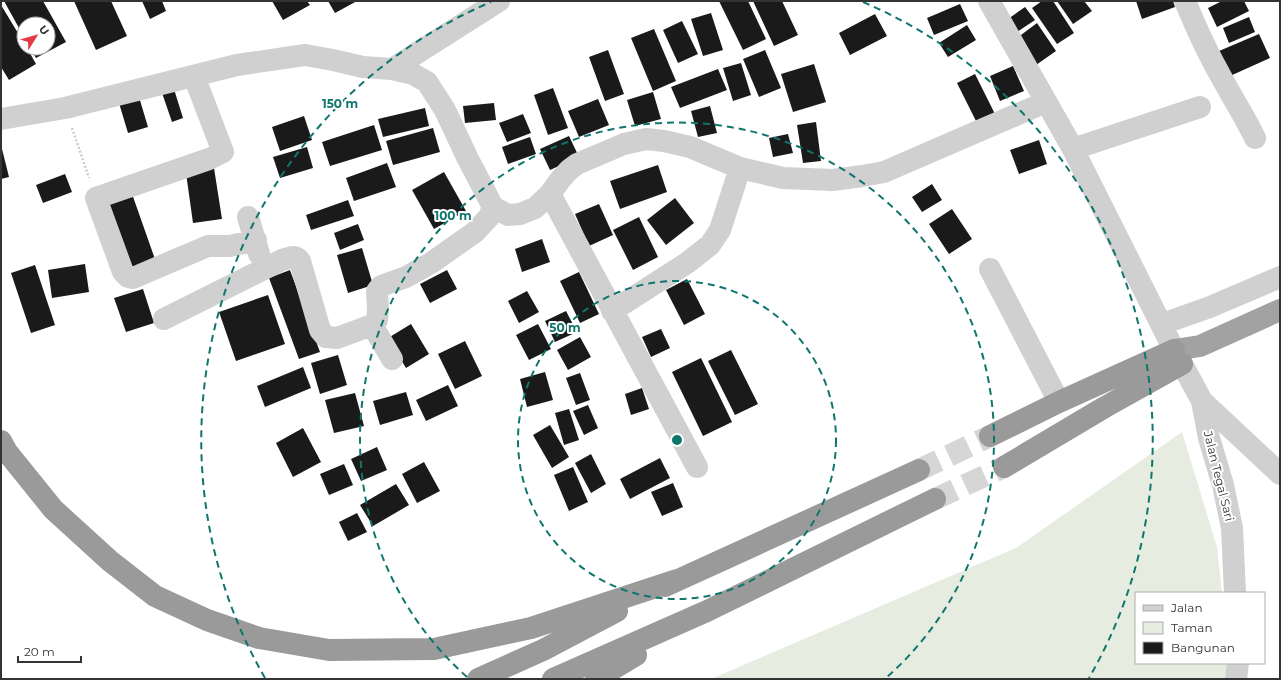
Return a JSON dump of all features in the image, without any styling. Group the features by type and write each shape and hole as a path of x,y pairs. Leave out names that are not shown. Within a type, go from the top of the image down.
{"highway":[{"path":"990,436 1059,402 1178,357 1280,310"},
{"path":"1004,467 1105,407 1178,357"},
{"path":"1,440 7,452 53,509 110,561 155,596 208,620 259,638 329,650 434,649 531,628 677,580"},
{"path":"478,679 543,650 677,580 918,470"},
{"path":"553,679 707,611 935,499"},
{"path":"596,679 707,611"}],"street":[{"path":"392,69 499,1"},
{"path":"1185,1 1198,32 1218,71 1242,111 1255,138"},
{"name":"Jalan Tegal Sari","path":"995,3 1202,401 1209,438 1223,485 1232,528 1235,592"},
{"path":"1,119 66,108 237,65 305,55 363,67 392,69 413,74 427,82 445,110 467,157 494,207 508,215 520,214 535,208 550,194 569,170 577,164 624,144 646,139 664,141 690,147 740,168 783,178 833,180 884,172 1046,102"},
{"path":"194,76 223,152 96,198 123,272 128,277 133,278 208,246 230,246 256,240"},
{"path":"1072,149 1200,107"},
{"path":"612,311 687,263 710,245 720,230 740,168"},
{"path":"550,194 697,467"},
{"path":"164,319 282,260 293,256 297,257 300,261 320,330 326,337 336,338 372,325 377,320 377,291 381,286 406,277 475,232 489,217 494,207"},
{"path":"248,217 256,240 262,271"},
{"path":"990,269 1059,402"},
{"path":"1162,324 1210,307 1280,277"},
{"path":"372,325 392,360"},
{"path":"1202,401 1280,474"},
{"path":"1236,679 1238,664"}],"path":[{"path":"66,108 80,155 96,198"}],"green space":[{"path":"1182,432 1217,547 1222,592 1135,592 1135,664 1228,664 1225,679 711,679 1016,548"}],"building":[{"path":"4,1 43,1 51,16 16,16 16,23"},
{"path":"74,1 111,1 127,36 96,50"},
{"path":"142,1 162,1 166,11 150,19"},
{"path":"272,1 307,1 310,5 283,20"},
{"path":"328,1 357,1 335,13"},
{"path":"719,1 748,1 766,39 743,50"},
{"path":"753,1 782,1 798,35 774,46"},
{"path":"1042,1 1053,1 1074,33 1057,44 1032,8"},
{"path":"1057,1 1084,1 1092,11 1073,24"},
{"path":"1136,1 1173,1 1175,7 1142,19"},
{"path":"1222,1 1244,1 1249,11 1217,27 1208,8"},
{"path":"960,4 968,21 934,35 927,18"},
{"path":"1,5 16,30 16,56 32,56 36,64 9,80 1,67"},
{"path":"1025,7 1035,20 1017,32 1008,19"},
{"path":"711,13 723,50 703,56 691,19"},
{"path":"875,14 887,36 850,55 839,33"},
{"path":"1249,17 1255,32 1229,43 1223,28"},
{"path":"682,21 698,54 678,63 663,30"},
{"path":"1037,23 1056,51 1036,65 1017,38"},
{"path":"56,24 66,42 56,47"},
{"path":"967,25 976,40 948,57 939,43"},
{"path":"654,29 676,81 653,91 631,38"},
{"path":"1259,34 1270,58 1230,76 1219,51"},
{"path":"608,50 624,94 605,101 589,57"},
{"path":"765,50 781,88 759,97 743,59"},
{"path":"741,63 751,95 733,101 723,68"},
{"path":"814,64 826,102 793,112 781,74"},
{"path":"1013,66 1024,91 1000,101 990,76"},
{"path":"718,69 727,90 680,108 671,87"},
{"path":"975,74 995,114 977,123 957,83"},
{"path":"173,86 183,118 172,122 161,90"},
{"path":"553,88 568,128 548,135 534,95"},
{"path":"653,92 661,119 635,126 627,100"},
{"path":"139,97 148,127 128,133 119,103"},
{"path":"598,99 609,125 579,137 568,111"},
{"path":"494,103 496,120 465,123 463,106"},
{"path":"710,106 717,133 698,137 691,111"},
{"path":"425,108 429,126 383,137 378,119"},
{"path":"523,114 531,133 507,142 499,123"},
{"path":"304,116 312,140 280,151 272,127"},
{"path":"816,122 821,161 803,163 797,125"},
{"path":"374,125 382,150 330,166 322,142"},
{"path":"433,128 440,152 393,165 386,141"},
{"path":"788,134 793,153 773,157 769,138"},
{"path":"569,136 579,157 550,170 540,149"},
{"path":"530,137 536,154 508,164 502,147"},
{"path":"1039,140 1047,164 1019,174 1010,150"},
{"path":"1,145 9,177 1,179"},
{"path":"307,147 313,168 280,178 273,157"},
{"path":"387,163 396,187 354,201 346,178"},
{"path":"658,165 667,192 620,209 610,181"},
{"path":"214,168 222,219 193,223 186,173"},
{"path":"444,172 466,211 434,229 412,190"},
{"path":"65,174 72,192 43,203 36,185"},
{"path":"932,184 942,200 922,212 912,197"},
{"path":"131,191 156,262 128,272 103,201"},
{"path":"675,198 694,223 666,245 647,220"},
{"path":"348,200 354,216 311,230 306,215"},
{"path":"599,204 613,235 589,246 575,214"},
{"path":"952,209 972,239 949,254 929,224"},
{"path":"639,217 658,257 633,270 613,230"},
{"path":"358,224 364,240 340,250 334,233"},
{"path":"542,239 550,262 522,272 515,249"},
{"path":"362,248 373,285 348,293 337,255"},
{"path":"85,264 89,292 52,298 48,270"},
{"path":"35,265 55,325 31,333 11,273"},
{"path":"290,270 320,352 299,359 269,278"},
{"path":"447,270 457,289 430,303 420,284"},
{"path":"579,272 599,314 580,323 560,281"},
{"path":"687,279 705,314 684,325 666,290"},
{"path":"143,289 154,323 126,332 114,298"},
{"path":"527,291 539,312 519,323 508,301"},
{"path":"268,295 285,344 236,361 219,312"},
{"path":"566,311 577,332 555,342 545,321"},
{"path":"411,324 429,354 406,368 388,338"},
{"path":"538,324 551,349 529,360 516,335"},
{"path":"661,329 670,348 651,357 642,337"},
{"path":"580,337 591,357 568,370 557,350"},
{"path":"465,341 482,376 455,389 438,354"},
{"path":"731,350 758,404 735,415 708,361"},
{"path":"338,355 347,385 320,394 311,363"},
{"path":"701,358 732,422 703,436 672,372"},
{"path":"303,367 311,388 265,407 257,386"},
{"path":"545,372 553,400 527,407 520,379"},
{"path":"580,373 590,400 576,405 566,378"},
{"path":"448,385 458,406 426,421 416,400"},
{"path":"642,388 649,409 631,415 625,394"},
{"path":"406,392 413,415 380,425 373,401"},
{"path":"355,393 364,426 334,433 325,400"},
{"path":"588,405 598,428 584,435 573,411"},
{"path":"569,409 579,440 564,445 555,413"},
{"path":"550,425 569,457 552,468 533,435"},
{"path":"303,428 321,462 293,477 276,443"},
{"path":"377,447 387,470 361,481 351,459"},
{"path":"591,454 606,484 591,493 575,463"},
{"path":"660,458 670,478 630,499 620,479"},
{"path":"424,462 440,491 417,503 402,474"},
{"path":"344,464 353,485 329,495 320,474"},
{"path":"573,467 588,502 569,511 554,475"},
{"path":"673,483 683,507 662,516 651,492"},
{"path":"396,484 409,505 373,526 360,505"},
{"path":"357,513 367,532 348,541 339,522"}],"tunnel":[{"path":"919,470 990,436"},
{"path":"935,499 1004,467"}]}
